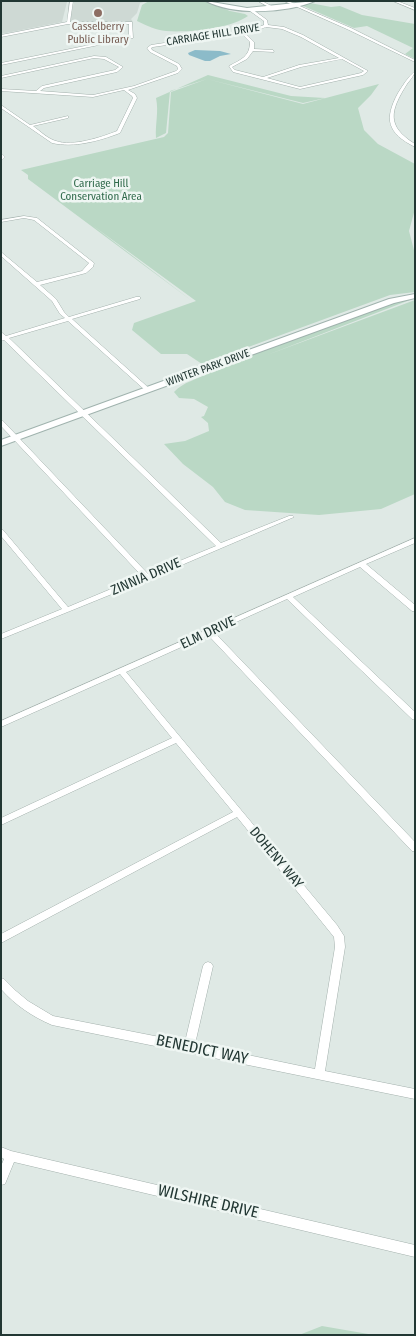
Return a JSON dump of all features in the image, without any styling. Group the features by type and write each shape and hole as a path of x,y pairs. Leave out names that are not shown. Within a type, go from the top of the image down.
{"street":[{"path":"68,23 72,1"},
{"path":"208,1 230,9 251,10 275,9 313,1"},
{"path":"214,1 226,6 251,10"},
{"path":"259,1 275,9"},
{"path":"285,1 350,29 415,61"},
{"path":"394,1 415,9"},
{"name":"CARRIAGE HILL DRIVE","path":"1,90 85,97 126,90 172,74 180,69 178,65 151,51 149,48 152,46 258,30 266,26 266,21 251,10"},
{"path":"1,36 68,23 131,23 131,38 1,64"},
{"path":"242,32 252,42 252,50 246,58 230,69 300,88 366,71 287,29 266,26"},
{"path":"252,50 273,51"},
{"path":"1,76 94,57 104,58 122,67 116,71 43,87 36,93"},
{"path":"262,79 291,68 343,58"},
{"path":"415,72 391,107 390,115 390,121 396,131 415,146"},
{"path":"1,106 53,142 72,144 114,134 121,130 135,98 134,94 126,90"},
{"path":"29,126 67,118"},
{"path":"1,154 3,157 1,160"},
{"path":"1,221 24,217 35,219 92,263 92,266 84,272 37,284"},
{"path":"1,254 37,284 54,300 68,319 148,390"},
{"name":"WINTER PARK DRIVE","path":"1,444 392,301 415,296"},
{"path":"2,337 138,298"},
{"path":"2,337 220,546"},
{"path":"1,422 147,577"},
{"name":"ZINNIA DRIVE","path":"1,637 291,517"},
{"path":"1,531 67,610"},
{"name":"ELM DRIVE","path":"1,724 122,672 415,540"},
{"path":"361,564 415,609"},
{"path":"288,596 415,717"},
{"path":"209,632 415,848"},
{"name":"DOHENY WAY","path":"122,672 339,936 340,947 319,1075"},
{"path":"1,822 177,739"},
{"path":"1,939 238,813"},
{"path":"189,1048 208,966"},
{"name":"BENEDICT WAY","path":"1,982 14,997 32,1010 52,1020 415,1094"},
{"path":"1,1180 6,1154"},
{"name":"WILSHIRE DRIVE","path":"6,1154 415,1251"}],"shaded area":[{"path":"1,1 67,2 62,22 1,34"},
{"path":"74,1 147,1 140,3 137,13 131,19 133,22 70,22"}],"green space":[{"path":"149,1 204,1 248,16 232,24 209,29 186,31 162,30 152,28 137,21 142,5"},
{"path":"310,3 331,7 340,6 362,15 415,24 415,59 405,54 413,48 367,26 354,28 301,5"},
{"path":"208,75 291,96 325,98 303,103 207,79 177,89"},
{"name":"Carriage Hill Conservation Area","path":"207,79 303,104 379,84 358,108 364,130 378,144 415,164 415,209 409,231 415,254 415,292 390,295 202,364 187,354 161,354 132,330 134,323 196,301 92,225 192,301 28,179 28,175 21,170 164,137 168,133 171,92"},
{"path":"170,92 166,133 156,138 156,98"},
{"path":"415,298 267,355 415,300 415,494 381,509 319,515 245,510 225,502 213,487 183,464 164,444 185,441 209,431 208,423 201,417 204,416 208,407 194,399 179,398 174,392 182,386 211,372 210,370 394,302"},
{"path":"322,1326 374,1335 299,1335"}],"water":[{"path":"195,50 220,51 231,54 205,61 189,55 188,53"}],"place":[{"name":"Casselberry Public Library","path":"98,13"}]}
